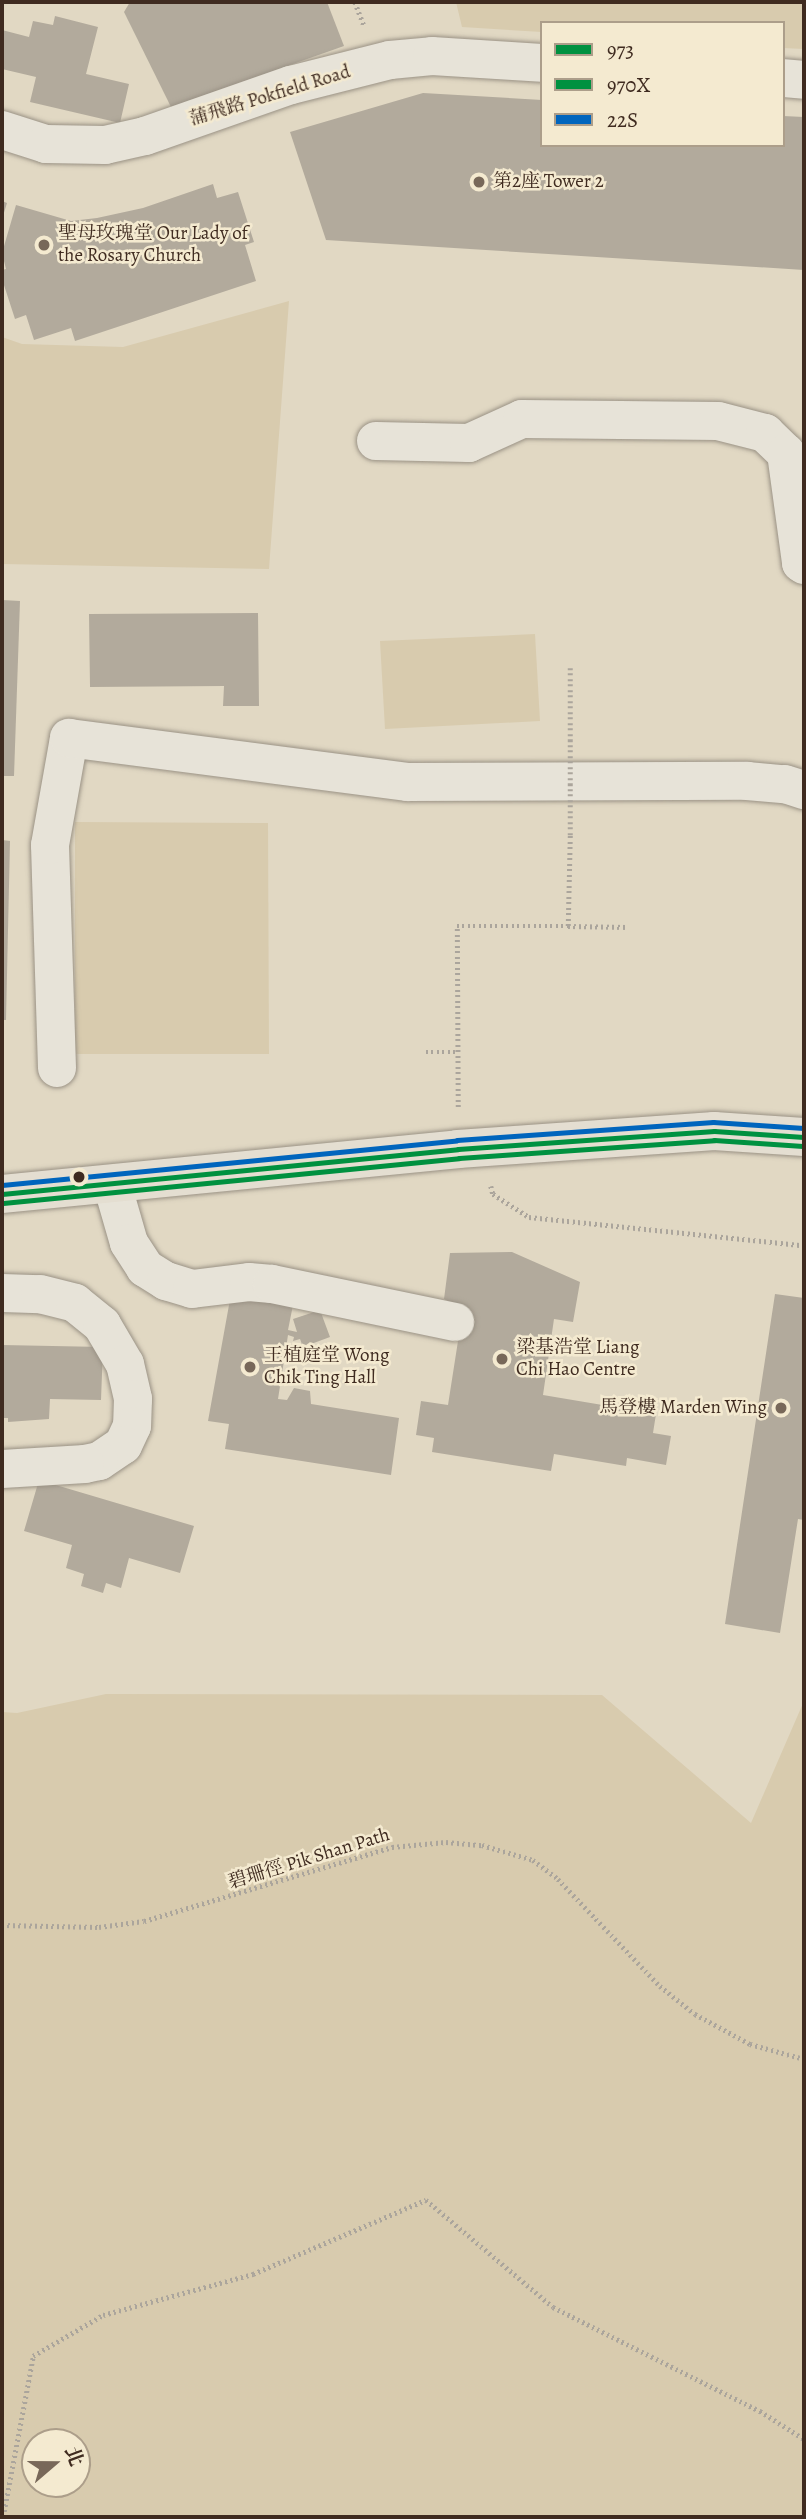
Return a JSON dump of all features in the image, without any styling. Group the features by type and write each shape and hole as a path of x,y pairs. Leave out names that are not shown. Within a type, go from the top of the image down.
{"main road":[{"path":"2,1194 458,1149 714,1131 804,1137"}],"street":[{"name":"蒲飛路 Pokfield Road","path":"2,130 47,144 105,145 145,136 291,85 390,60 432,56 540,63"},
{"path":"785,78 804,80"},
{"path":"376,441 469,443 522,419 718,421 765,433 786,453 801,563 804,565"},
{"path":"57,1068 50,845 69,738 407,782 747,781 785,784 804,790"},
{"path":"112,1184 129,1243 145,1268 166,1282 191,1289 249,1282 272,1284 455,1322"},
{"path":"2,1293 40,1294 75,1303 102,1325 125,1364 132,1399 132,1426 123,1445 99,1461 2,1469"}],"path":[{"path":"355,2 368,37"},
{"path":"568,926 570,667"},
{"path":"458,1107 457,926 628,926"},
{"path":"426,1052 458,1052"},
{"path":"491,1184 492,1194 529,1217 800,1245"},
{"name":"碧珊徑 Pik Shan Path","path":"2,1925 99,1927 144,1921 392,1847 446,1842 482,1845 533,1860 558,1879 618,1938 649,1976 695,2014 750,2044 804,2059"},
{"path":"3,2517 33,2356 103,2315 253,2274 426,2200 553,2308 760,2411 804,2438"}],"shaded area":[{"path":"456,2 804,2 804,49 785,48 785,21 540,21 540,32 462,27"},
{"path":"289,301 269,569 2,564 2,337 22,344 123,347"},
{"path":"535,634 540,721 385,729 380,641"},
{"path":"75,822 268,823 269,1054 75,1054"},
{"path":"106,1694 602,1695 751,1823 804,1701 804,2517 2,2517 2,1712 17,1713"}],"building":[{"path":"130,2 327,2 344,46 171,107 124,12"},
{"path":"55,16 98,27 86,74 129,84 120,123 30,102 36,77 2,69 2,30 29,37 33,21 53,25"},
{"path":"423,93 540,100 540,147 785,147 785,116 804,117 804,270 326,240 290,132"},
{"path":"213,184 217,198 238,192 254,242 245,245 256,281 75,341 71,328 34,340 26,315 15,319 2,279 2,270 6,269 2,253 16,205 71,221 143,208"},
{"path":"2,201 7,203 2,219"},
{"path":"2,600 20,601 14,776 2,776"},
{"path":"258,613 259,706 223,706 224,686 90,687 89,614"},
{"path":"2,840 10,841 6,1020 2,1020"},
{"path":"512,1252 580,1282 573,1322 554,1319 543,1395 656,1414 653,1433 671,1436 666,1465 627,1458 626,1466 554,1454 551,1471 432,1452 434,1438 416,1435 421,1401 448,1405 463,1309 444,1299 450,1253"},
{"name":"王植庭堂 Wong Chik Ting Hall","path":"231,1294 295,1295 288,1330 297,1332 293,1319 320,1310 330,1337 303,1347 300,1339 293,1341 294,1337 288,1335 278,1399 287,1400 294,1388 310,1391 311,1404 399,1418 391,1475 225,1449 229,1424 208,1421"},
{"name":"馬登樓 Marden Wing","path":"775,1294 804,1298 804,1520 798,1519 780,1633 725,1624"},
{"path":"2,1345 103,1347 101,1400 50,1399 49,1419 8,1422 8,1418 2,1418"},
{"path":"39,1480 194,1526 180,1573 129,1558 121,1588 106,1583 103,1593 81,1586 84,1574 66,1568 72,1545 24,1531"}],"transit line":[{"name":"22S","path":"2,1185 457,1140 713,1122 804,1128"},
{"name":"973","path":"2,1194 458,1149 714,1131 804,1137"},
{"name":"970X","path":"3,1203 459,1158 714,1140 803,1146"}],"place":[{"name":"第2座 Tower 2","path":"479,182"},
{"name":"聖母玫瑰堂 Our Lady of the Rosary Church","path":"44,245"},
{"name":"梁基浩堂 Liang Chi Hao Centre","path":"502,1359"},
{"name":"王植庭堂 Wong Chik Ting Hall","path":"250,1367"},
{"name":"馬登樓 Marden Wing","path":"781,1408"}]}
